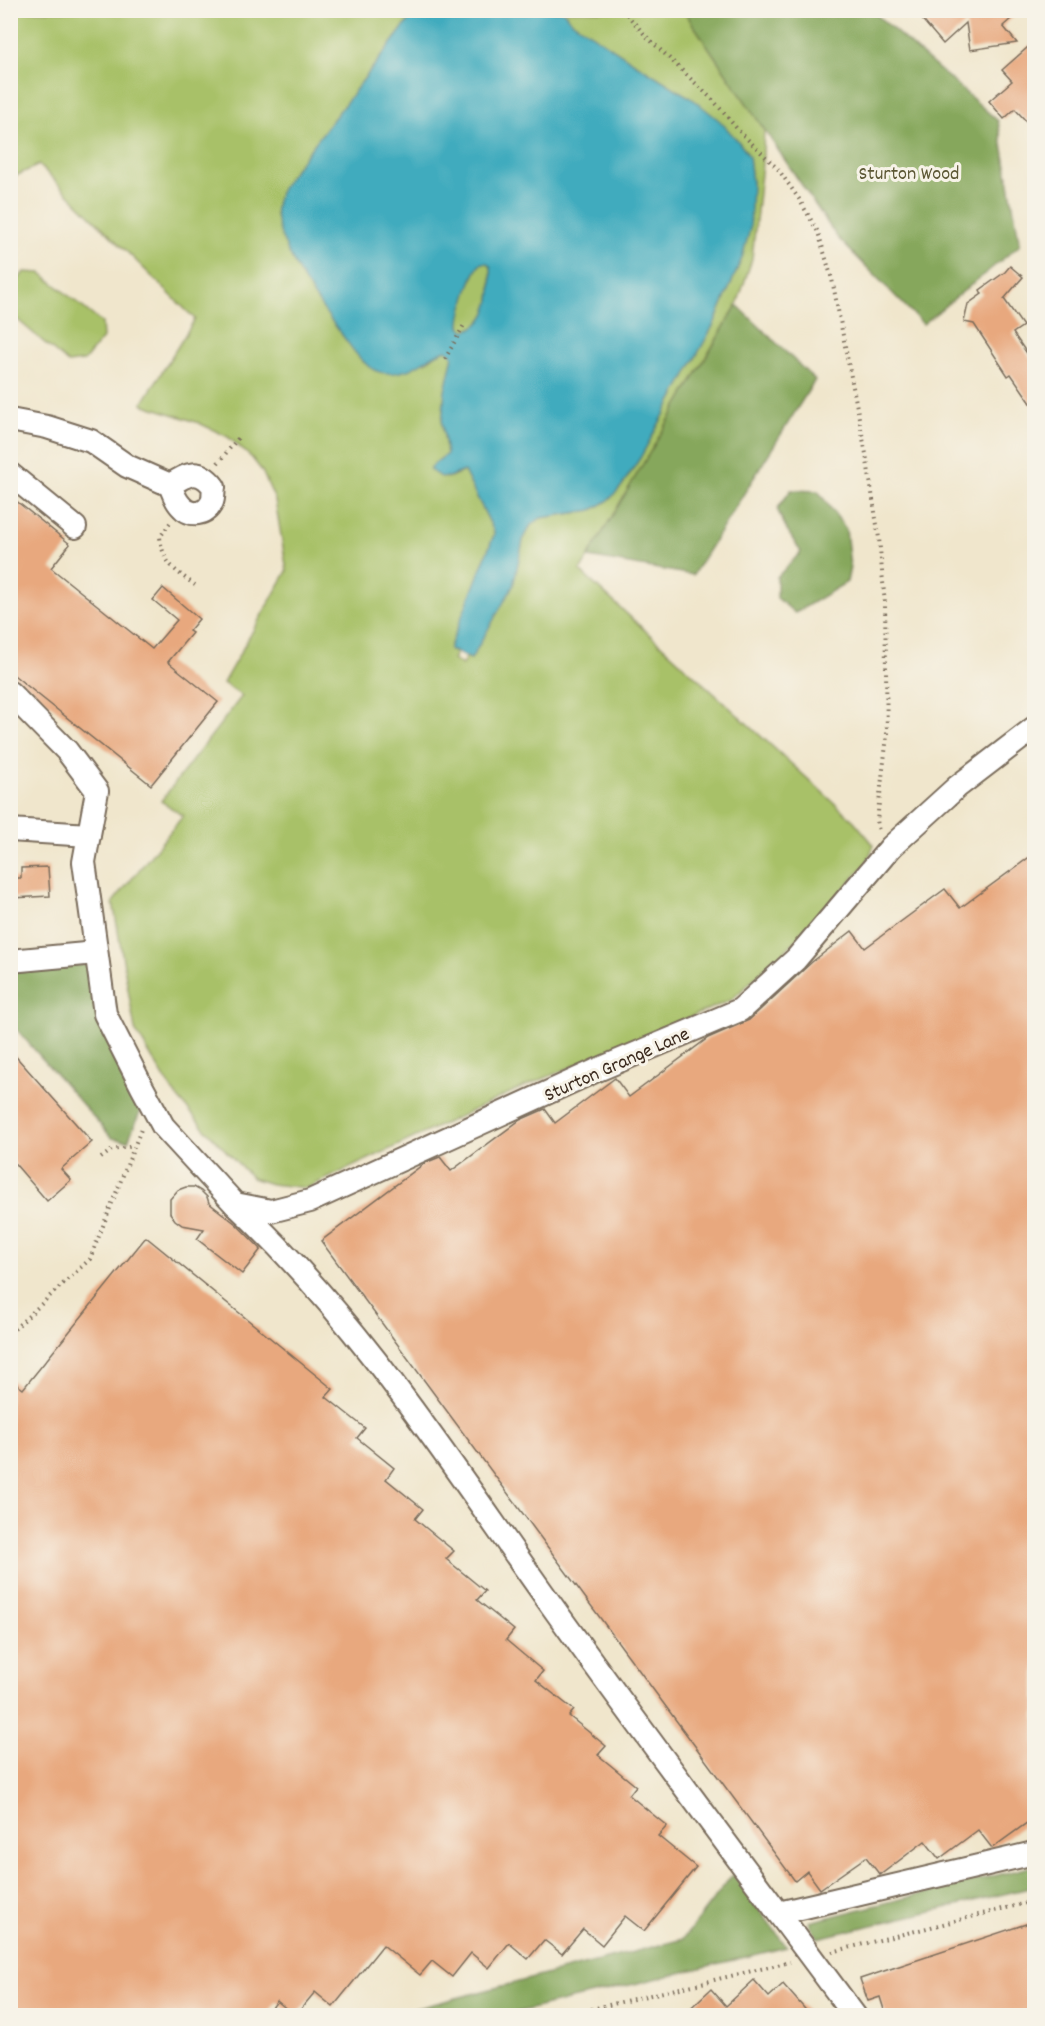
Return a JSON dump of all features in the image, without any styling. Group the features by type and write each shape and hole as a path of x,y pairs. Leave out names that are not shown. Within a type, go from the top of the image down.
{"lane":[{"path":"10,420 47,427 91,441 127,466 170,485 182,508 193,514 203,512 212,501 214,487 206,477 195,474 183,477 170,485"},
{"path":"10,474 75,527"},
{"path":"10,693 68,751 97,791 84,862 105,1014 163,1126 235,1204 271,1237 376,1359 571,1632 855,2016"},
{"name":"Sturton Grange Lane","path":"235,1204 271,1212 310,1201 595,1071 740,1010 796,959 891,847 957,787 1035,728"},
{"path":"10,830 89,835"},
{"path":"10,961 96,953"},
{"path":"779,1913 1035,1853"}],"path":[{"path":"623,10 778,169 818,232 827,260 866,454 881,560 885,604 887,736 877,820 882,857"},
{"path":"1023,10 1035,24"},
{"path":"445,359 464,325"},
{"path":"206,477 239,437"},
{"path":"182,508 160,537 162,554 177,573 195,585"},
{"path":"10,1333 90,1259 151,1104"},
{"path":"101,1158 112,1150 134,1146"}],"green space":[{"path":"11,11 416,11 289,177 275,213 291,254 312,292 363,362 426,362 439,352 447,350 453,356 445,391 442,423 447,454 434,464 431,470 447,478 464,471 494,531 449,650 456,653 453,660 462,665 466,657 471,659 512,586 524,536 531,525 541,518 592,510 609,500 621,487 640,458 714,324 742,258 752,183 749,156 738,141 694,100 570,20 563,11 684,11 764,129 752,259 737,305 580,571 854,821 874,845 866,864 801,936 731,1000 514,1091 307,1188 271,1184 252,1178 173,1092 135,1030 113,902 183,816 161,801 242,696 223,683 287,571 275,500 262,471 252,458 228,437 199,423 142,404 195,319 39,165 11,178"},
{"name":"Sturton Wood","path":"684,11 872,11 998,121 1020,245 923,324 837,237"},
{"path":"482,263 487,263 491,267 488,309 479,323 464,330 460,327 460,321 464,303 474,274"},
{"path":"24,272 41,273 102,323 103,338 84,361 68,363 11,314 11,289"},
{"path":"737,305 815,380 693,575 588,557"},
{"path":"791,490 818,491 846,529 850,567 847,582 795,613 777,598 777,577 801,552 777,509"},
{"path":"10,964 90,965 102,1019 120,1070 142,1107 128,1141 112,1138 11,1023"},
{"path":"1034,1866 1034,1887 818,1938 809,1922"},
{"path":"733,1874 787,1947 506,2015 391,2015 683,1939"}],"water":[{"path":"416,11 563,11 570,20 694,100 720,121 749,156 752,183 750,229 742,258 714,324 640,458 621,487 609,500 592,510 541,518 531,525 524,536 513,586 471,659 449,649 494,531 464,471 443,477 430,470 447,454 442,423 445,391 453,356 446,350 412,368 396,373 380,372 365,364 313,295 285,246 279,230 276,205 289,177","holes":["482,263 487,263 491,267 488,309 479,323 464,330 460,327 460,321 467,292 478,267"]}],"building":[{"path":"914,10 1021,10 1003,26 1017,43 970,50 966,23 943,44"},
{"path":"1035,41 1035,114 1026,121 1015,109 1004,119 989,101 1012,81 1002,70"},
{"path":"1010,266 1023,277 1004,299 1023,326 1013,333 1035,365 1035,409 1011,374 1008,376 974,324 964,322 968,304 982,294 980,290"},
{"path":"10,496 70,544 51,568 152,649 177,620 153,600 163,588 199,619 189,631 192,633 168,662 218,702 151,785 10,672"},
{"path":"1035,853 1035,1817 992,1848 978,1830 939,1859 925,1841 880,1875 866,1857 820,1889 807,1871 795,1881 321,1241 425,1163 440,1157 451,1171 520,1120 545,1109 555,1123 615,1078 629,1097 708,1038 749,1020 812,962 852,931 865,948 945,889 960,908"},
{"path":"48,867 50,896 12,898 11,878 21,878 21,868"},
{"path":"10,1050 92,1142 61,1169 71,1180 47,1201 10,1158"},
{"path":"194,1187 201,1191 209,1203 236,1224 261,1249 242,1274 197,1239 204,1229 182,1225 170,1213 170,1199 178,1190"},
{"path":"146,1237 333,1389 326,1397 365,1428 357,1438 394,1468 386,1479 423,1509 415,1519 454,1551 446,1559 485,1591 477,1600 514,1630 506,1640 543,1671 536,1680 574,1710 569,1716 606,1746 598,1755 636,1786 629,1795 667,1826 658,1836 696,1867 644,1931 625,1916 602,1945 583,1929 562,1954 544,1940 528,1959 509,1943 489,1968 471,1953 452,1977 432,1961 420,1975 383,1945 333,2007 315,1992 295,2016 277,2001 266,2016 10,2016 10,1379 23,1389"},
{"path":"1035,1921 1035,2016 886,2016 880,1997 868,2001 860,1979"},
{"path":"754,1980 769,1997 783,1984 811,2016 682,2016 711,1989 726,2006"}]}
